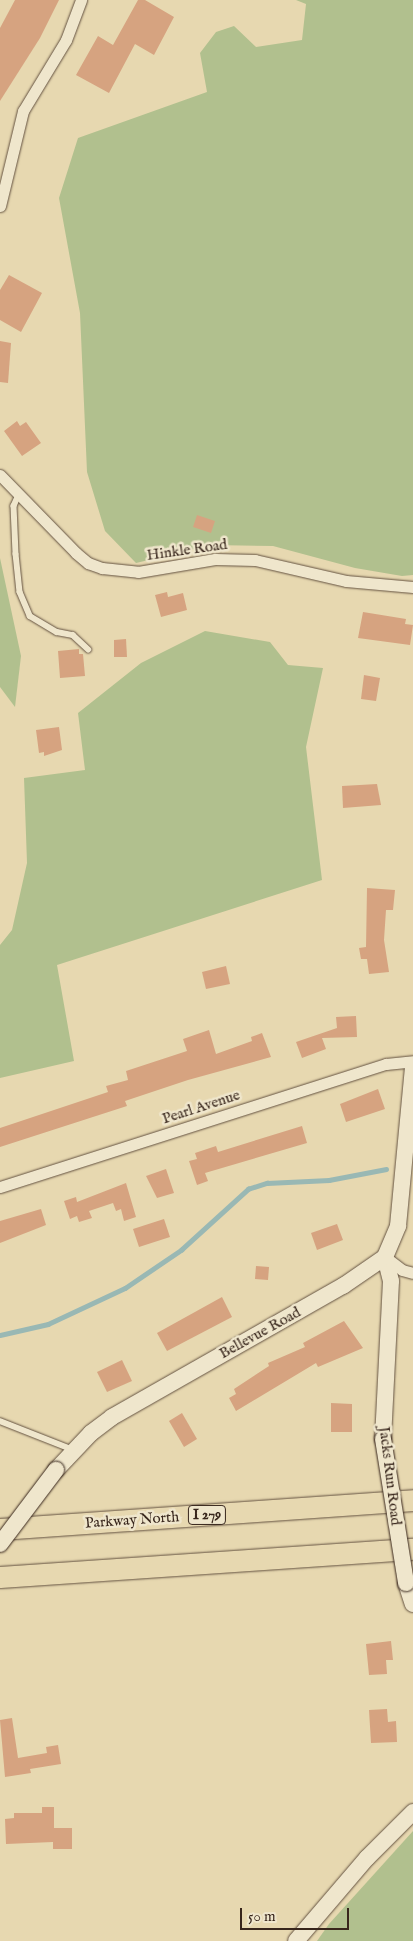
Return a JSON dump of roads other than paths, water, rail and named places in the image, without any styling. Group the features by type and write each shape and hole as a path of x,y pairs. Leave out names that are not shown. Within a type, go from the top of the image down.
{"highway":[{"name":"Parkway North","path":"0,1529 413,1500"},
{"path":"0,1577 413,1549"}],"street":[{"path":"0,206 23,111 66,40 82,0"},
{"name":"Hinkle Road","path":"0,475 82,558 102,568 138,572 215,559 254,560 346,581 413,587"},
{"name":"Pearl Avenue","path":"0,1187 386,1064 413,1061"},
{"path":"413,1066 398,1226 385,1257 402,1270 413,1273"},
{"name":"Jacks Run Road","path":"385,1257 391,1281 382,1439 406,1582 413,1604"},
{"name":"Bellevue Road","path":"0,1544 56,1470 74,1450 112,1417 142,1398 342,1286 385,1257"},
{"path":"296,1941 368,1858 413,1812"}],"lane":[{"path":"18,495 14,506 16,554 20,592 30,616 57,632 74,636 88,649"},
{"path":"0,1421 74,1450"}],"waterway":[{"path":"0,1335 48,1324 125,1288 181,1250 248,1189 267,1183 329,1180 386,1169"}]}
